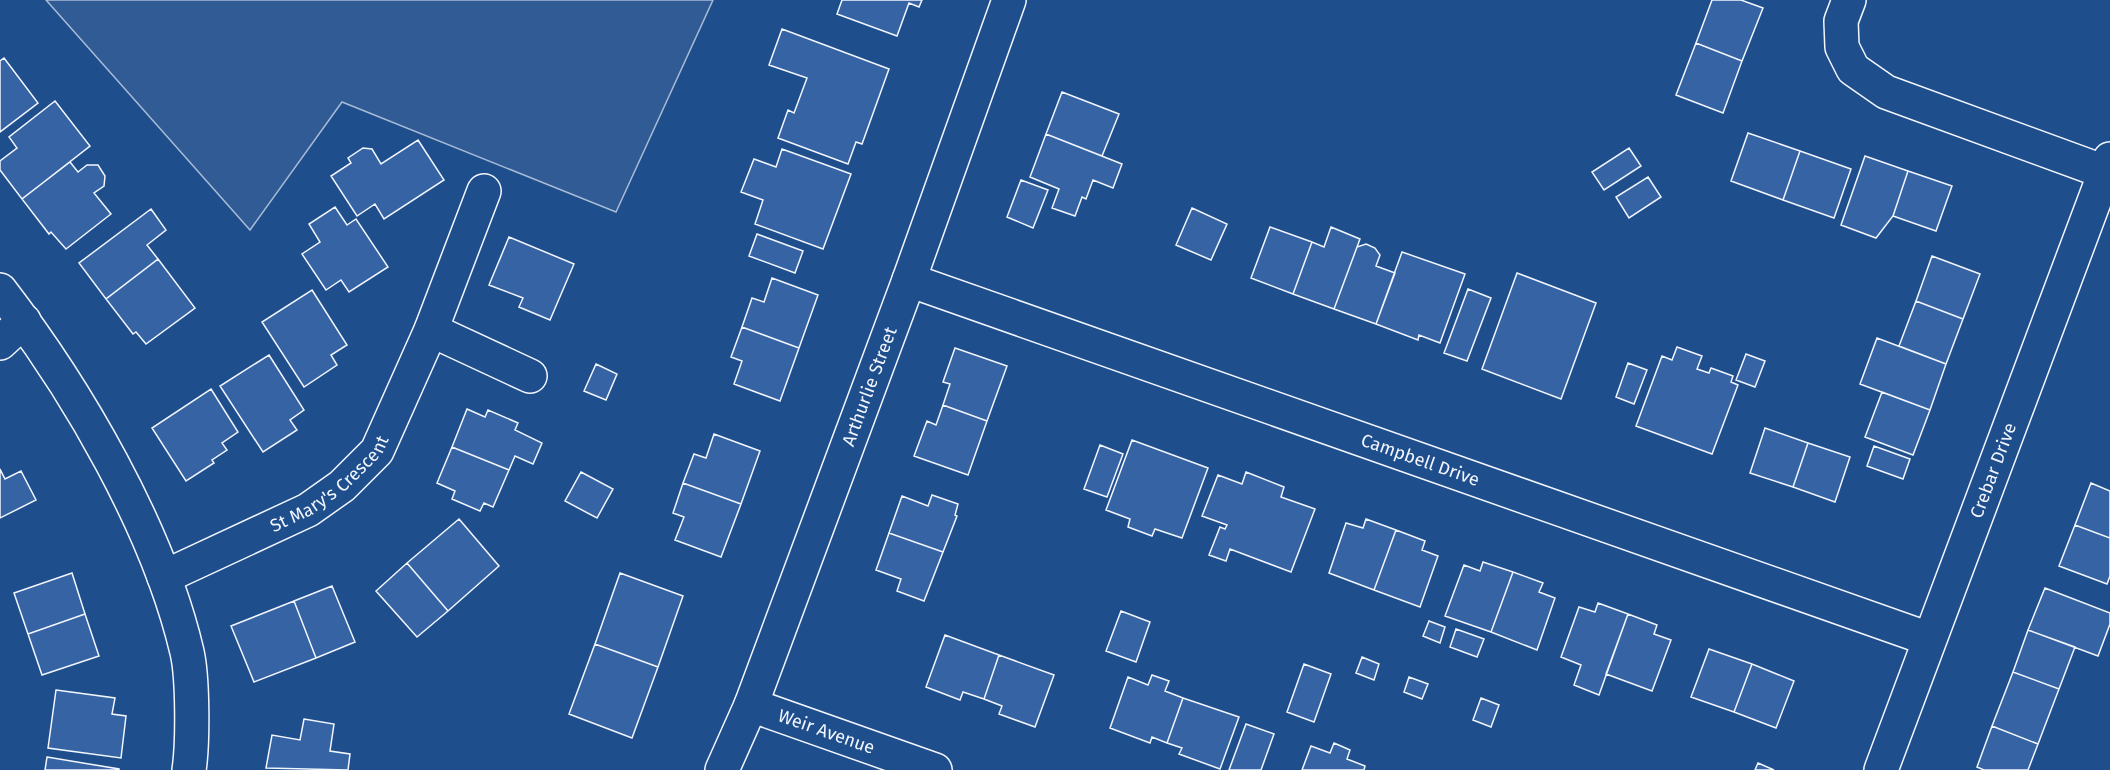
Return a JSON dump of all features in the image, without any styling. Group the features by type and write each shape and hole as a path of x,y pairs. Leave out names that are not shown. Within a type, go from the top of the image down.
{"street":[{"name":"Arthurlie Street","path":"722,770 751,705 1010,0"},
{"name":"Crebar Drive","path":"1849,0 1841,21 1842,47 1853,69 1886,92 2107,165 1881,770"},
{"name":"St Mary's Crescent","path":"164,577 308,510 342,486 377,451 431,330 484,191"},
{"name":"Campbell Drive","path":"909,280 1929,639"},
{"path":"0,290 24,321 128,493 164,577 187,654 192,752 189,770"},
{"path":"0,343 24,321"},
{"path":"431,330 530,376"},
{"name":"Weir Avenue","path":"751,705 935,770"}],"shaded area":[{"path":"46,0 713,0 616,212 342,102 250,230"}],"building":[{"path":"842,0 922,0 919,7 909,3 897,36 837,14"},
{"path":"1712,0 1741,0 1763,8 1742,61 1696,43"},
{"path":"782,29 889,69 862,144 856,142 848,164 778,138 788,110 794,113 807,78 769,65"},
{"path":"1696,43 1742,61 1723,113 1676,95"},
{"path":"4,58 38,103 0,132 0,61"},
{"path":"1062,92 1119,114 1102,156 1046,134"},
{"path":"55,101 90,146 22,199 0,170 0,161 17,148 9,137"},
{"path":"1748,133 1800,151 1783,200 1731,181"},
{"path":"1046,134 1122,164 1113,188 1093,180 1086,199 1082,197 1075,216 1052,208 1059,189 1030,177"},
{"path":"418,140 444,180 384,219 375,204 357,216 331,176 351,163 348,158 363,148 372,149 381,164"},
{"path":"1629,148 1641,166 1604,190 1592,172"},
{"path":"782,149 851,174 823,249 755,224 763,200 741,192 754,159 776,167"},
{"path":"1800,151 1851,169 1834,218 1783,200"},
{"path":"1865,156 1908,171 1893,216 1876,238 1841,225"},
{"path":"70,162 78,172 87,165 98,165 105,176 104,186 94,193 111,214 66,249 51,232 49,234 22,199"},
{"path":"1908,171 1952,186 1936,231 1893,216"},
{"path":"1648,177 1661,197 1629,218 1616,197"},
{"path":"1021,180 1048,190 1033,228 1007,217"},
{"path":"335,207 347,225 356,219 388,267 349,292 341,280 326,290 302,254 320,242 309,224"},
{"path":"1192,208 1227,224 1211,260 1176,245"},
{"path":"151,209 166,230 147,245 158,259 106,299 79,263"},
{"path":"1270,227 1312,242 1293,294 1251,278"},
{"path":"1331,227 1360,239 1334,309 1293,294 1312,242 1324,247"},
{"path":"757,234 803,251 795,273 749,256"},
{"path":"509,237 574,264 550,320 519,307 523,298 489,285"},
{"path":"1366,244 1375,248 1380,255 1376,266 1395,273 1376,324 1334,309 1357,247"},
{"path":"1402,252 1465,274 1440,343 1419,335 1418,340 1376,324"},
{"path":"1932,256 1980,274 1963,319 1916,301"},
{"path":"158,259 195,308 146,344 136,332 133,334 106,299"},
{"path":"1517,273 1596,303 1561,399 1482,369"},
{"path":"772,278 818,295 799,348 742,327 752,298 764,302"},
{"path":"1468,289 1491,298 1467,361 1444,353"},
{"path":"312,290 347,345 331,355 337,365 304,387 262,322"},
{"path":"1916,301 1963,319 1946,364 1899,346"},
{"path":"742,327 799,348 780,401 734,384 742,361 731,357"},
{"path":"1877,338 1946,364 1930,410 1860,384"},
{"path":"1677,347 1702,356 1697,369 1709,373 1711,368 1733,376 1731,382 1738,385 1712,454 1636,426 1662,356 1672,360"},
{"path":"955,348 1007,366 987,421 943,405 950,384 943,382"},
{"path":"1746,354 1765,361 1755,387 1736,380"},
{"path":"269,355 304,410 290,420 297,430 263,452 220,386"},
{"path":"1628,363 1647,370 1634,404 1616,397"},
{"path":"596,364 617,374 606,400 584,391"},
{"path":"211,389 238,432 222,443 227,450 212,460 214,463 186,481 152,428"},
{"path":"1882,392 1930,410 1913,455 1865,437"},
{"path":"943,405 987,421 968,475 914,456 927,421 936,425"},
{"path":"467,409 485,417 488,410 518,423 515,430 542,443 533,464 515,456 509,470 452,447"},
{"path":"1765,428 1808,443 1793,487 1750,473"},
{"path":"714,434 760,451 741,504 683,483 694,454 706,458"},
{"path":"1132,440 1208,468 1182,538 1155,529 1152,536 1128,527 1130,519 1106,510"},
{"path":"1808,443 1850,457 1835,502 1793,487"},
{"path":"1100,445 1123,454 1107,497 1084,489"},
{"path":"1874,446 1910,459 1903,479 1867,466"},
{"path":"452,447 509,470 493,507 484,503 480,511 452,499 455,491 437,483"},
{"path":"0,469 5,479 21,471 36,500 0,518"},
{"path":"581,472 613,489 597,518 565,501"},
{"path":"1246,472 1284,487 1281,497 1315,509 1291,572 1230,549 1226,561 1209,555 1220,527 1225,529 1227,525 1202,516 1218,475 1242,484"},
{"path":"683,483 741,504 721,557 675,540 684,517 673,513"},
{"path":"2091,483 2110,491 2110,538 2075,525"},
{"path":"932,495 958,504 955,515 957,516 943,552 889,533 902,496 928,506"},
{"path":"459,519 499,566 448,611 407,563"},
{"path":"1366,519 1396,530 1374,590 1329,573 1346,523 1363,528"},
{"path":"2075,525 2110,538 2110,576 2107,584 2059,566"},
{"path":"1396,530 1425,541 1422,550 1438,556 1420,607 1374,590"},
{"path":"889,533 943,552 924,601 897,591 901,579 876,570"},
{"path":"1483,562 1513,572 1491,632 1445,616 1464,565 1480,571"},
{"path":"407,563 448,611 417,637 376,591"},
{"path":"1513,572 1543,583 1539,592 1555,598 1537,650 1491,632"},
{"path":"72,573 85,614 28,634 14,593"},
{"path":"620,573 683,596 658,667 595,644"},
{"path":"332,586 355,642 316,658 294,601"},
{"path":"2045,588 2110,613 2110,624 2098,656 2028,630"},
{"path":"294,601 316,658 254,682 231,626"},
{"path":"1598,603 1628,614 1599,695 1574,685 1581,665 1561,657 1579,607 1595,612"},
{"path":"1121,611 1150,622 1136,662 1106,651"},
{"path":"85,614 99,656 42,675 28,634"},
{"path":"1628,614 1657,625 1654,634 1671,640 1652,691 1606,674"},
{"path":"1429,621 1445,627 1440,643 1423,636"},
{"path":"1456,629 1484,639 1477,657 1450,647"},
{"path":"2028,630 2075,647 2059,689 2013,672"},
{"path":"945,635 999,655 984,699 963,692 960,700 926,687"},
{"path":"595,644 658,667 632,738 569,714"},
{"path":"1709,649 1752,664 1734,712 1691,697"},
{"path":"999,655 1054,675 1035,727 999,714 1002,706 984,699"},
{"path":"1362,657 1379,664 1374,680 1356,673"},
{"path":"1304,664 1331,674 1314,722 1287,712"},
{"path":"1752,664 1794,681 1776,728 1734,712"},
{"path":"2013,672 2059,689 2038,744 1992,726"},
{"path":"1152,675 1169,681 1165,691 1183,698 1167,743 1152,737 1150,743 1110,728 1128,677 1148,685"},
{"path":"1409,677 1428,684 1422,699 1404,692"},
{"path":"56,690 115,698 112,714 126,716 121,758 48,748"},
{"path":"1183,698 1239,717 1220,769 1179,754 1182,748 1167,743"},
{"path":"1481,698 1499,705 1491,727 1473,720"},
{"path":"304,719 334,724 330,751 350,754 348,770 266,768 272,735 300,740"},
{"path":"1246,724 1274,734 1261,770 1229,770"},
{"path":"1992,726 2038,744 2028,770 1984,770 1977,767"},
{"path":"1334,743 1350,750 1347,759 1365,766 1364,770 1302,770 1311,746 1330,753"},
{"path":"47,757 119,769 119,770 45,770"},
{"path":"1758,763 1774,770 1755,770"}]}
